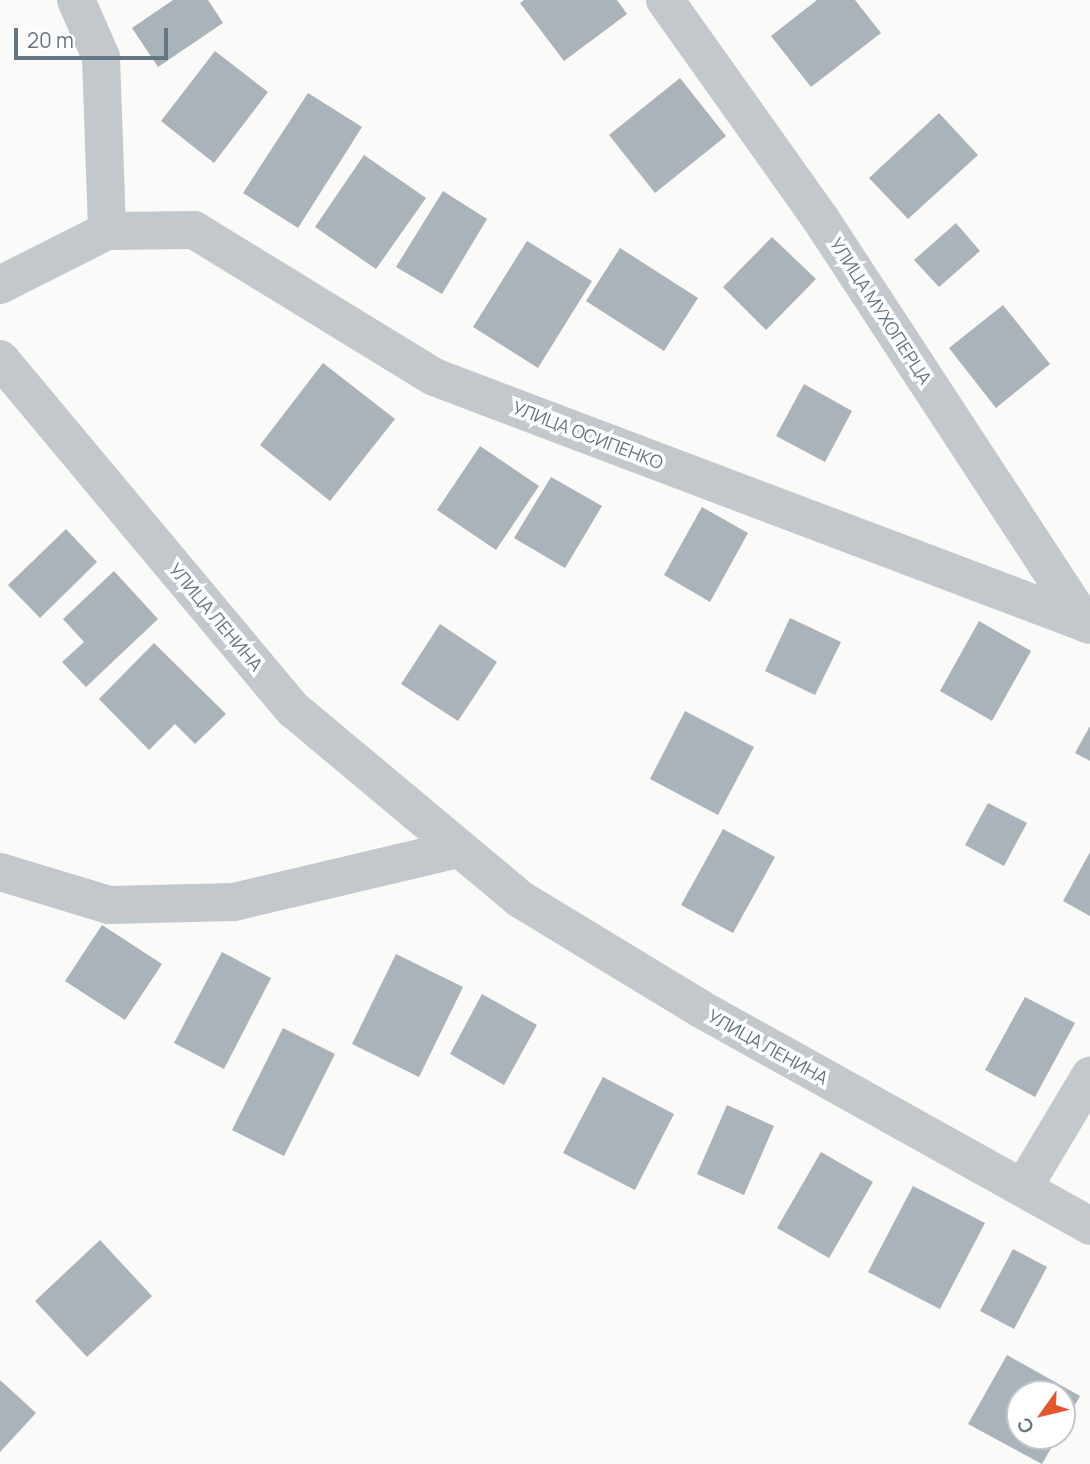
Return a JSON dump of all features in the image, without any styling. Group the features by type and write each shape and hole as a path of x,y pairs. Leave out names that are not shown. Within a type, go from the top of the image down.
{"street":[{"path":"76,0 101,57 107,231"},
{"name":"УЛИЦА МУХОПЕРЦА","path":"665,0 820,218 1088,624"},
{"name":"УЛИЦА ОСИПЕНКО","path":"0,285 107,231 194,230 434,377 1088,624"},
{"name":"УЛИЦА ЛЕНИНА","path":"0,359 294,710 520,899 699,1008 1090,1226"},
{"path":"0,872 109,905 234,902 458,849"},
{"path":"1023,1188 1090,1076"}],"building":[{"path":"173,0 208,0 223,23 158,67 132,28"},
{"path":"524,0 617,0 627,14 564,61 520,3"},
{"path":"817,0 855,0 881,33 811,87 771,36"},
{"path":"215,51 268,92 214,163 161,121"},
{"path":"680,78 726,136 655,193 609,135"},
{"path":"308,93 362,127 298,228 243,193"},
{"path":"939,113 978,155 908,219 869,178"},
{"path":"364,155 426,198 376,269 315,227"},
{"path":"443,191 487,219 442,294 396,267"},
{"path":"956,223 980,251 939,287 914,260"},
{"path":"772,237 816,279 766,330 723,287"},
{"path":"527,241 592,281 538,368 473,327"},
{"path":"620,248 698,298 664,351 586,301"},
{"path":"1003,305 1050,364 996,408 949,348"},
{"path":"323,363 395,419 330,501 260,445"},
{"path":"804,384 852,411 825,462 776,436"},
{"path":"480,446 539,486 496,550 437,510"},
{"path":"551,477 602,506 565,568 514,538"},
{"path":"702,507 748,533 710,602 664,575"},
{"path":"66,529 97,562 40,618 8,585"},
{"path":"114,571 158,619 86,687 62,662 84,642 63,619"},
{"path":"790,618 841,642 815,695 765,671"},
{"path":"979,621 1031,651 992,721 940,691"},
{"path":"440,624 497,662 458,721 401,684"},
{"path":"154,643 226,714 195,744 175,724 149,750 99,699"},
{"path":"685,711 754,747 718,815 650,779"},
{"path":"1090,726 1090,761 1075,753"},
{"path":"988,803 1027,823 1004,866 965,845"},
{"path":"723,829 775,857 733,933 681,905"},
{"path":"1090,852 1090,916 1063,901"},
{"path":"102,925 162,964 125,1020 65,981"},
{"path":"222,952 271,978 224,1069 174,1043"},
{"path":"396,954 463,987 419,1077 352,1044"},
{"path":"482,994 537,1025 504,1085 450,1054"},
{"path":"1025,997 1075,1023 1035,1097 985,1070"},
{"path":"283,1028 335,1054 284,1156 232,1130"},
{"path":"603,1077 674,1114 635,1190 563,1153"},
{"path":"727,1105 774,1126 744,1195 697,1174"},
{"path":"821,1152 873,1182 829,1258 777,1228"},
{"path":"913,1186 985,1223 940,1309 868,1272"},
{"path":"100,1240 152,1296 87,1357 35,1301"},
{"path":"1013,1249 1047,1267 1014,1329 980,1311"},
{"path":"1007,1355 1052,1380 1006,1380 1006,1445 968,1424"},
{"path":"0,1380 36,1413 0,1452"},
{"path":"1016,1450 1050,1450 1042,1464"}]}
